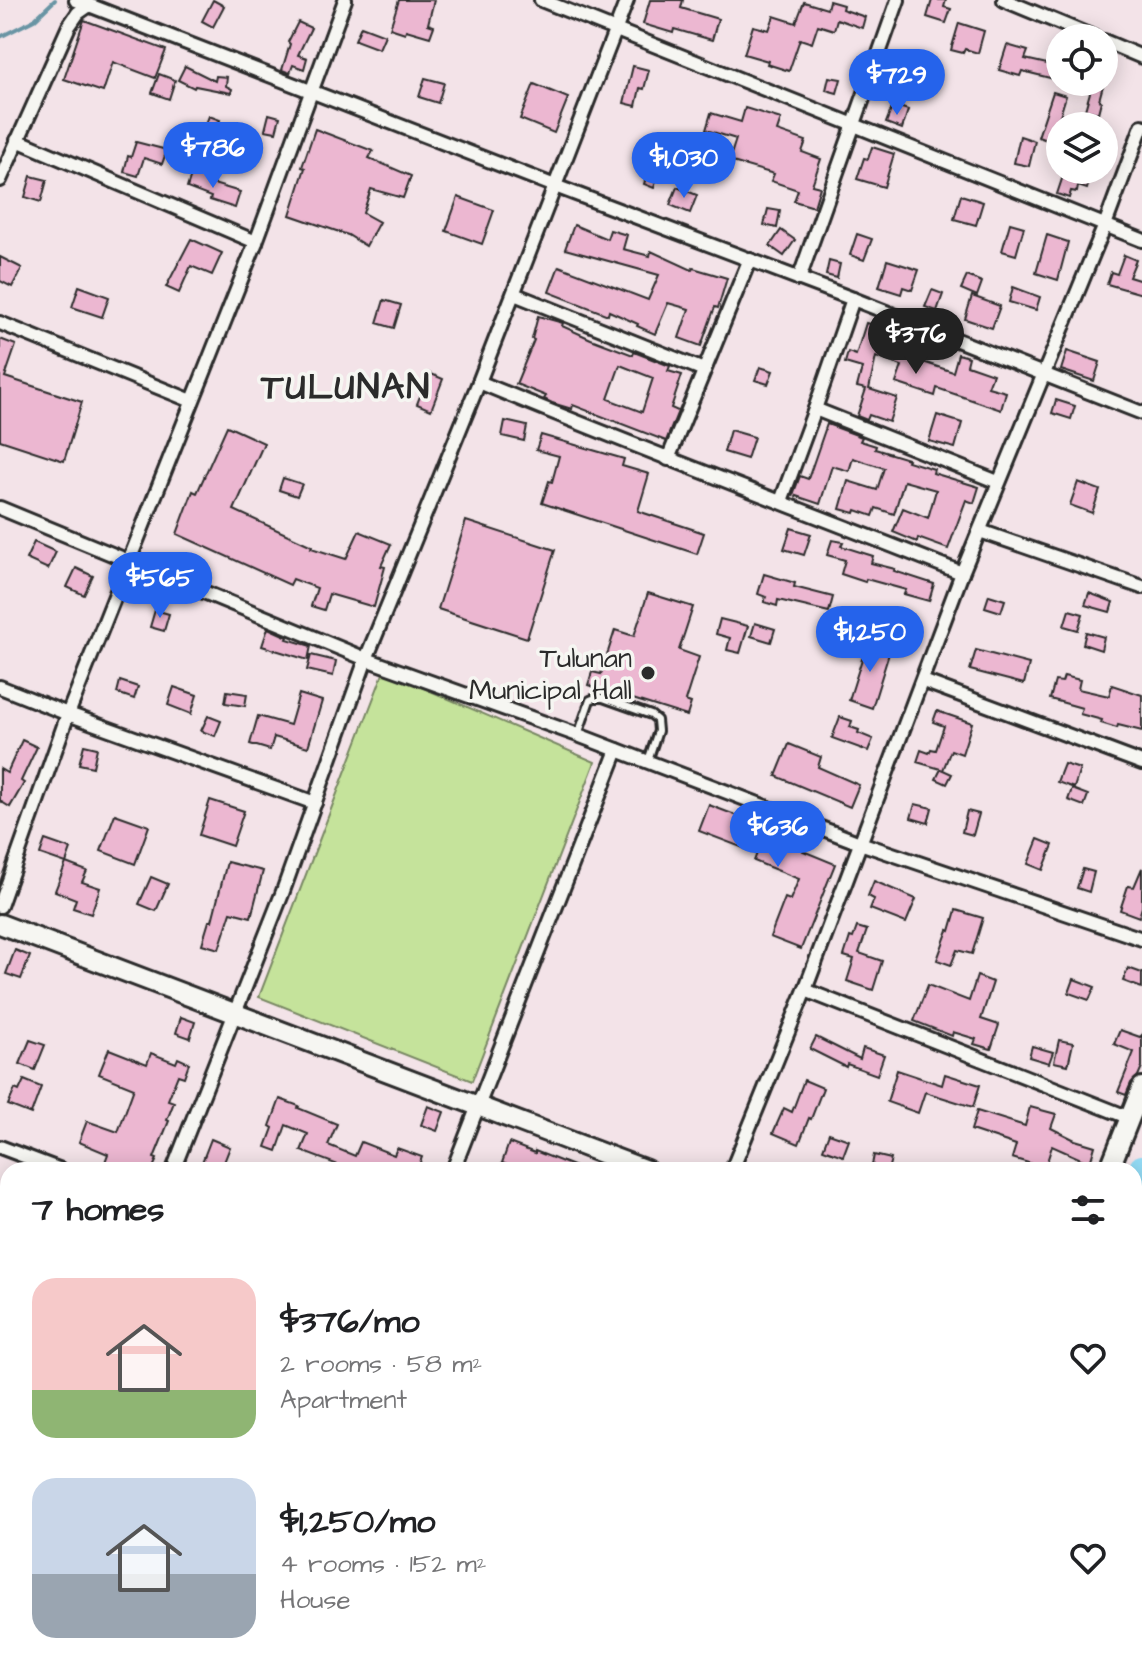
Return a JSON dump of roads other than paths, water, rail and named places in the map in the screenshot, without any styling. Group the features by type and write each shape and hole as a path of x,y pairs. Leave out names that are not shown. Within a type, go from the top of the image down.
{"main road":[{"path":"0,924 625,1162"},
{"path":"1112,1162 1142,1087"}],"street":[{"path":"0,906 68,714 256,242 345,0"},
{"path":"541,0 1142,240"},
{"path":"176,1162 282,894 366,659 514,294 627,0"},
{"path":"799,279 898,0"},
{"path":"1004,0 1062,24"},
{"path":"0,180 82,3 1142,413"},
{"path":"1118,47 1142,57"},
{"path":"735,1162 805,990 962,573 1105,225 1142,126"},
{"path":"17,140 256,242"},
{"path":"668,459 749,261"},
{"path":"514,294 704,370"},
{"path":"781,501 853,299"},
{"path":"0,323 192,401"},
{"path":"479,382 962,573"},
{"path":"815,409 998,482"},
{"path":"0,508 366,659 648,761 860,843 1142,939"},
{"path":"980,531 1142,587"},
{"path":"923,681 1142,763"},
{"path":"0,687 315,803"},
{"path":"456,1162 617,750"},
{"path":"805,990 1130,1118"},
{"path":"0,1147 40,1162"}],"lane":[{"path":"578,735 590,700 595,698 651,715 657,720 658,731 648,761"}],"waterway":[{"path":"0,37 34,20 55,0"}],"place":[{"name":"Tulunan Municipal Hall","path":"648,673"}],"district":[{"name":"TULUNAN","path":"346,385"}]}
